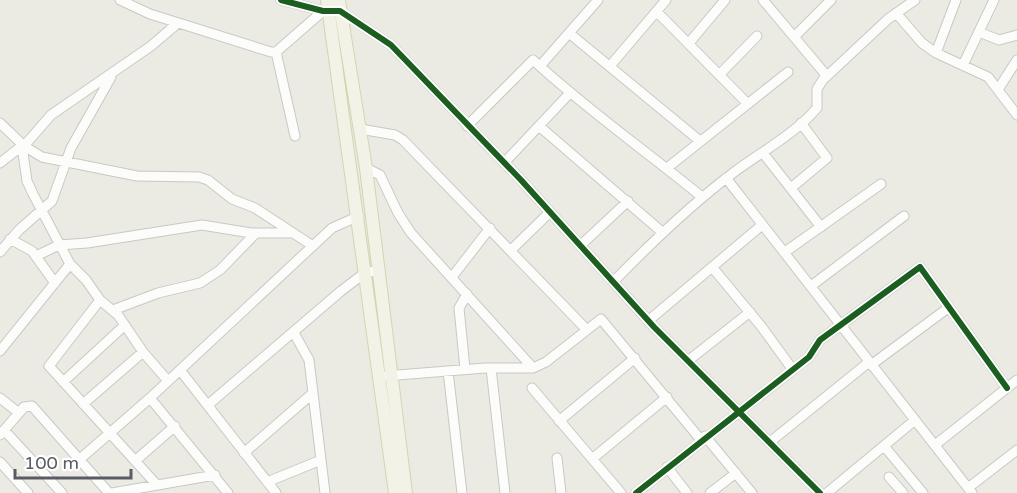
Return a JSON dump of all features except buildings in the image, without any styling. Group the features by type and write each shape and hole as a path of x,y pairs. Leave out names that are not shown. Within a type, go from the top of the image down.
{"main road":[{"path":"332,7 360,129 380,271 395,493"},
{"path":"332,7 366,272 406,493"}],"street":[{"path":"122,0 178,22 276,52"},
{"path":"281,0 332,7 391,45 581,245 648,321 820,493"},
{"path":"540,66 598,0"},
{"path":"610,66 666,0"},
{"path":"689,43 725,0"},
{"path":"763,0 795,36 826,77"},
{"path":"795,36 831,0"},
{"path":"613,282 662,232 702,197 763,153 818,108 817,89 826,77 896,13 915,0"},
{"path":"936,53 956,0"},
{"path":"963,64 994,0"},
{"path":"276,52 332,7"},
{"path":"657,12 748,104"},
{"path":"896,13 922,43 936,53 988,77 999,88 1017,115"},
{"path":"0,163 24,146 51,115 113,73 178,22"},
{"path":"978,32 999,40 1017,35"},
{"path":"569,33 700,141"},
{"path":"719,75 757,36"},
{"path":"276,52 295,136"},
{"path":"467,126 533,60 569,94 702,197"},
{"path":"999,88 1017,60"},
{"path":"667,168 788,72"},
{"path":"0,252 10,239 42,211 54,196 64,162 113,73"},
{"path":"504,163 569,94"},
{"path":"0,123 34,154 137,176 204,178 227,196 255,208 313,246"},
{"path":"791,188 827,158 801,123"},
{"path":"539,126 662,232"},
{"path":"360,129 395,135 403,140 587,330"},
{"path":"24,146 27,181 70,264 100,300 113,310 143,352 168,381"},
{"path":"763,153 821,227"},
{"path":"366,168 380,175 403,222 533,368"},
{"path":"726,178 970,491 1017,451"},
{"path":"785,252 881,184"},
{"path":"581,245 628,201"},
{"path":"511,250 550,212"},
{"path":"80,459 150,398 313,246 339,224 359,216"},
{"path":"811,286 904,216"},
{"path":"36,256 59,245 87,243 202,225 256,233 291,233"},
{"path":"648,321 762,225"},
{"path":"452,277 490,228"},
{"path":"113,310 158,293 200,283 220,270 256,233"},
{"path":"10,239 36,256 55,283"},
{"path":"0,351 70,264"},
{"path":"712,267 750,312 793,370"},
{"path":"636,493 703,438 740,412 809,357 820,340 920,267 1007,388"},
{"path":"209,404 366,272 380,271"},
{"path":"465,369 459,308 467,294"},
{"path":"100,300 50,363 50,368 157,485"},
{"path":"770,442 870,364 948,308"},
{"path":"689,360 750,312"},
{"path":"386,376 465,369 533,368 546,362 601,319 752,493"},
{"path":"63,382 125,326"},
{"path":"294,333 309,360 325,493"},
{"path":"82,404 143,352"},
{"path":"559,420 636,358"},
{"path":"491,368 505,493"},
{"path":"180,370 209,404 276,493"},
{"path":"448,371 462,493"},
{"path":"935,445 1017,380"},
{"path":"532,388 621,493"},
{"path":"244,453 313,393"},
{"path":"592,459 667,397"},
{"path":"0,398 19,413"},
{"path":"150,398 228,493"},
{"path":"62,493 2,432 27,405 32,406 111,493 215,475"},
{"path":"827,493 915,420"},
{"path":"135,461 175,426"},
{"path":"884,446 923,493"},
{"path":"557,458 561,493"},
{"path":"267,482 321,460"},
{"path":"0,462 28,493"},
{"path":"667,467 687,493"},
{"path":"710,493 736,473"},
{"path":"889,477 903,493"}],"cycle path":[{"path":"281,0 323,11 340,11 391,45 521,180 654,327 820,493"},
{"path":"636,493 809,357 820,340 920,267 1007,388"}]}
